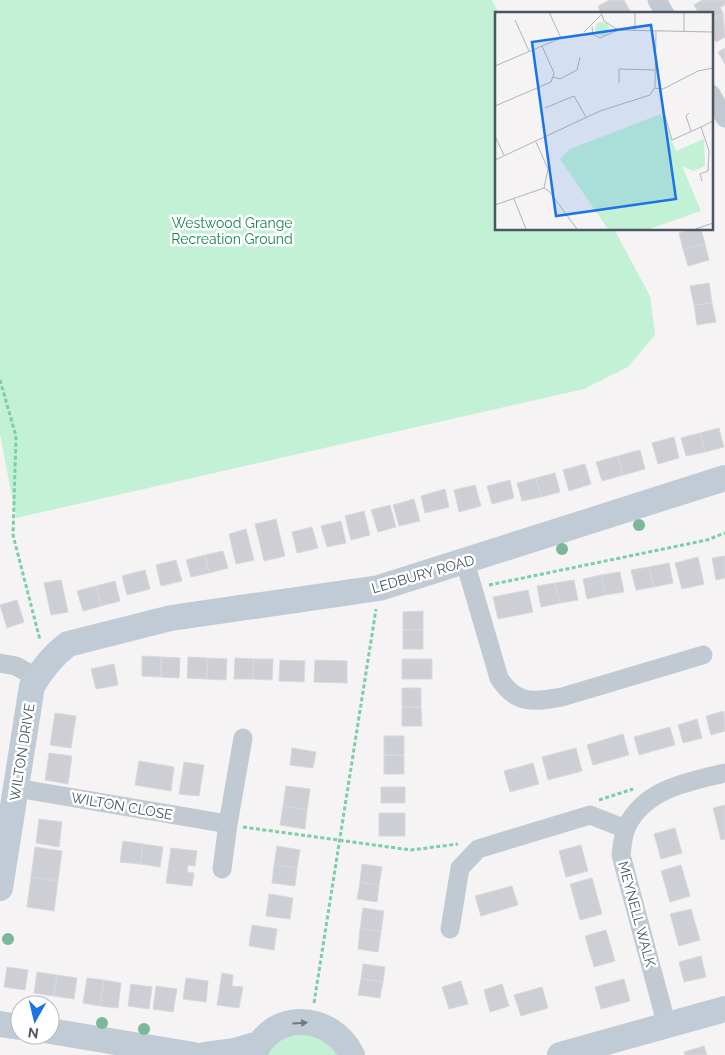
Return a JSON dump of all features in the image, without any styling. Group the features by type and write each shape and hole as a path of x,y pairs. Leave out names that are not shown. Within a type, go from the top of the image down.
{"street":[{"path":"658,0 664,12"},
{"path":"712,96 725,118"},
{"name":"LEDBURY ROAD","path":"56,652 79,640 171,618 380,588 725,478"},
{"path":"465,562 499,678 506,689 519,699 539,701 562,697 703,655"},
{"name":"WILTON DRIVE","path":"0,888 32,686 56,652"},
{"path":"0,663 16,666 36,678"},
{"path":"222,869 228,824 244,738"},
{"name":"MEYNELL WALK","path":"666,1026 620,855 626,828 644,804 669,787 725,773"},
{"name":"WILTON CLOSE","path":"16,788 228,824"},
{"path":"450,929 460,868 478,849 590,815 626,828"},
{"path":"560,1055 725,1009"},
{"path":"205,1055 256,1050 268,1034 282,1026 297,1022 313,1022 328,1028 341,1038 355,1054"},
{"path":"60,1034 99,1047 194,1055"}],"path":[{"path":"0,380 16,436 13,535 39,640 56,652"},
{"path":"473,588 707,540 725,533"},
{"path":"313,1022 314,1004 339,842 380,588"},
{"path":"228,824 339,842 411,850 468,843 478,849"}],"green space":[{"name":"Westwood Grange Recreation Ground","path":"0,0 492,0 498,12 495,12 495,230 615,230 650,296 655,335 628,367 584,389 16,518 0,434"},
{"path":"309,1031 331,1045 337,1055 262,1055 272,1040"}],"building":[{"path":"610,0 624,0 630,11 600,12 598,6"},
{"path":"702,0 725,0 725,5 720,7 723,13 712,19 712,12 698,12 694,5"},
{"path":"723,13 725,37 716,42 712,36 712,19"},
{"path":"725,48 725,64 718,52"},
{"path":"701,230 705,244 683,249 679,233"},
{"path":"705,244 709,260 688,266 683,249"},
{"path":"709,283 712,303 694,305 690,286"},
{"path":"712,303 716,322 697,325 694,305"},
{"path":"719,428 724,447 705,452 700,433"},
{"path":"700,433 705,452 686,456 681,438"},
{"path":"674,437 679,458 658,464 652,443"},
{"path":"640,450 645,469 623,475 618,456"},
{"path":"618,456 623,475 602,481 596,462"},
{"path":"585,464 591,484 569,491 563,470"},
{"path":"555,473 560,492 541,497 536,478"},
{"path":"536,478 541,497 522,501 517,483"},
{"path":"510,480 514,498 492,504 487,486"},
{"path":"475,485 481,506 459,512 454,490"},
{"path":"445,489 449,507 425,513 421,496"},
{"path":"414,499 420,521 399,526 393,505"},
{"path":"390,505 396,527 378,532 371,510"},
{"path":"364,511 370,535 351,540 345,516"},
{"path":"276,519 285,556 264,561 255,524"},
{"path":"341,521 346,543 327,547 321,526"},
{"path":"312,527 318,548 297,553 292,532"},
{"path":"246,529 254,560 236,564 229,534"},
{"path":"223,551 228,568 209,573 205,555"},
{"path":"205,555 209,573 191,577 186,560"},
{"path":"725,556 725,578 716,580 712,558"},
{"path":"698,557 704,584 682,589 675,563"},
{"path":"176,560 182,581 161,586 156,565"},
{"path":"669,563 673,583 654,587 649,567"},
{"path":"649,567 654,587 636,590 631,570"},
{"path":"145,570 150,589 127,595 122,576"},
{"path":"620,572 624,592 605,595 601,575"},
{"path":"601,575 605,595 587,599 583,579"},
{"path":"61,580 68,612 51,615 44,583"},
{"path":"574,580 578,600 560,603 555,583"},
{"path":"115,581 120,601 101,606 96,586"},
{"path":"555,583 560,603 541,607 537,586"},
{"path":"96,586 101,606 83,611 77,591"},
{"path":"528,590 533,612 498,619 493,597"},
{"path":"17,600 24,622 7,628 0,605"},
{"path":"423,611 423,630 403,630 403,612"},
{"path":"403,630 423,630 423,649 403,649"},
{"path":"142,656 161,657 161,677 142,676"},
{"path":"161,657 180,658 179,678 161,677"},
{"path":"188,657 207,658 207,679 187,678"},
{"path":"207,658 227,659 226,680 207,679"},
{"path":"235,658 254,659 253,679 234,679"},
{"path":"254,659 273,659 272,680 253,679"},
{"path":"402,659 432,659 432,679 402,679"},
{"path":"280,660 305,661 304,682 279,681"},
{"path":"315,660 347,661 347,683 314,682"},
{"path":"114,664 118,685 96,689 91,669"},
{"path":"402,688 421,688 421,707 402,707"},
{"path":"402,707 421,707 422,726 402,726"},
{"path":"724,711 725,731 711,735 706,716"},
{"path":"55,713 76,716 71,748 50,745"},
{"path":"697,719 702,738 683,743 678,725"},
{"path":"670,727 675,745 639,755 634,737"},
{"path":"623,734 629,755 593,765 587,745"},
{"path":"384,736 404,736 404,755 384,755"},
{"path":"292,748 316,752 313,768 290,765"},
{"path":"576,748 582,771 548,780 542,757"},
{"path":"49,753 72,756 68,784 45,780"},
{"path":"384,755 404,755 404,774 384,774"},
{"path":"139,761 174,767 171,791 135,785"},
{"path":"184,762 204,765 199,796 179,794"},
{"path":"533,763 539,784 510,792 504,771"},
{"path":"286,786 310,789 307,810 283,806"},
{"path":"381,787 405,787 405,803 381,803"},
{"path":"725,805 725,839 721,840 713,808"},
{"path":"283,806 307,810 305,829 280,825"},
{"path":"379,813 405,813 405,836 379,836"},
{"path":"39,819 62,822 59,847 36,843"},
{"path":"675,828 682,853 661,859 654,834"},
{"path":"123,841 143,844 140,864 120,862"},
{"path":"143,844 163,847 160,867 140,864"},
{"path":"581,845 588,871 566,877 559,851"},
{"path":"277,846 300,850 297,868 274,865"},
{"path":"35,847 62,851 58,881 31,877"},
{"path":"171,848 197,851 195,866 188,865 187,872 194,873 192,886 166,883"},
{"path":"362,864 382,867 379,885 360,882"},
{"path":"274,865 297,868 295,886 272,883"},
{"path":"681,865 690,896 670,902 661,871"},
{"path":"31,877 58,881 54,911 27,907"},
{"path":"592,878 602,914 580,920 570,884"},
{"path":"360,882 379,885 377,902 357,899"},
{"path":"512,886 518,905 481,916 475,896"},
{"path":"269,894 293,898 290,919 266,916"},
{"path":"363,908 384,911 381,931 360,929"},
{"path":"691,909 700,940 679,946 670,914"},
{"path":"252,925 277,929 274,950 249,946"},
{"path":"360,929 381,931 378,952 358,949"},
{"path":"606,930 615,961 594,967 585,936"},
{"path":"701,956 706,977 684,982 679,962"},
{"path":"363,964 385,967 383,982 361,979"},
{"path":"7,967 28,970 25,990 4,987"},
{"path":"37,972 57,975 54,995 34,993"},
{"path":"222,973 233,975 232,986 243,987 239,1008 217,1005"},
{"path":"57,975 77,978 74,999 54,995"},
{"path":"87,978 104,980 100,1006 83,1003"},
{"path":"186,978 208,981 206,1002 183,999"},
{"path":"361,979 383,982 380,998 358,995"},
{"path":"624,979 630,1001 601,1009 595,987"},
{"path":"104,980 121,983 118,1008 100,1006"},
{"path":"461,981 468,1004 449,1009 442,987"},
{"path":"131,984 152,987 149,1009 128,1006"},
{"path":"502,984 509,1006 490,1012 484,990"},
{"path":"156,986 177,989 173,1012 153,1009"},
{"path":"542,987 548,1008 521,1016 514,995"},
{"path":"704,1046 707,1055 685,1055 684,1052"}]}
